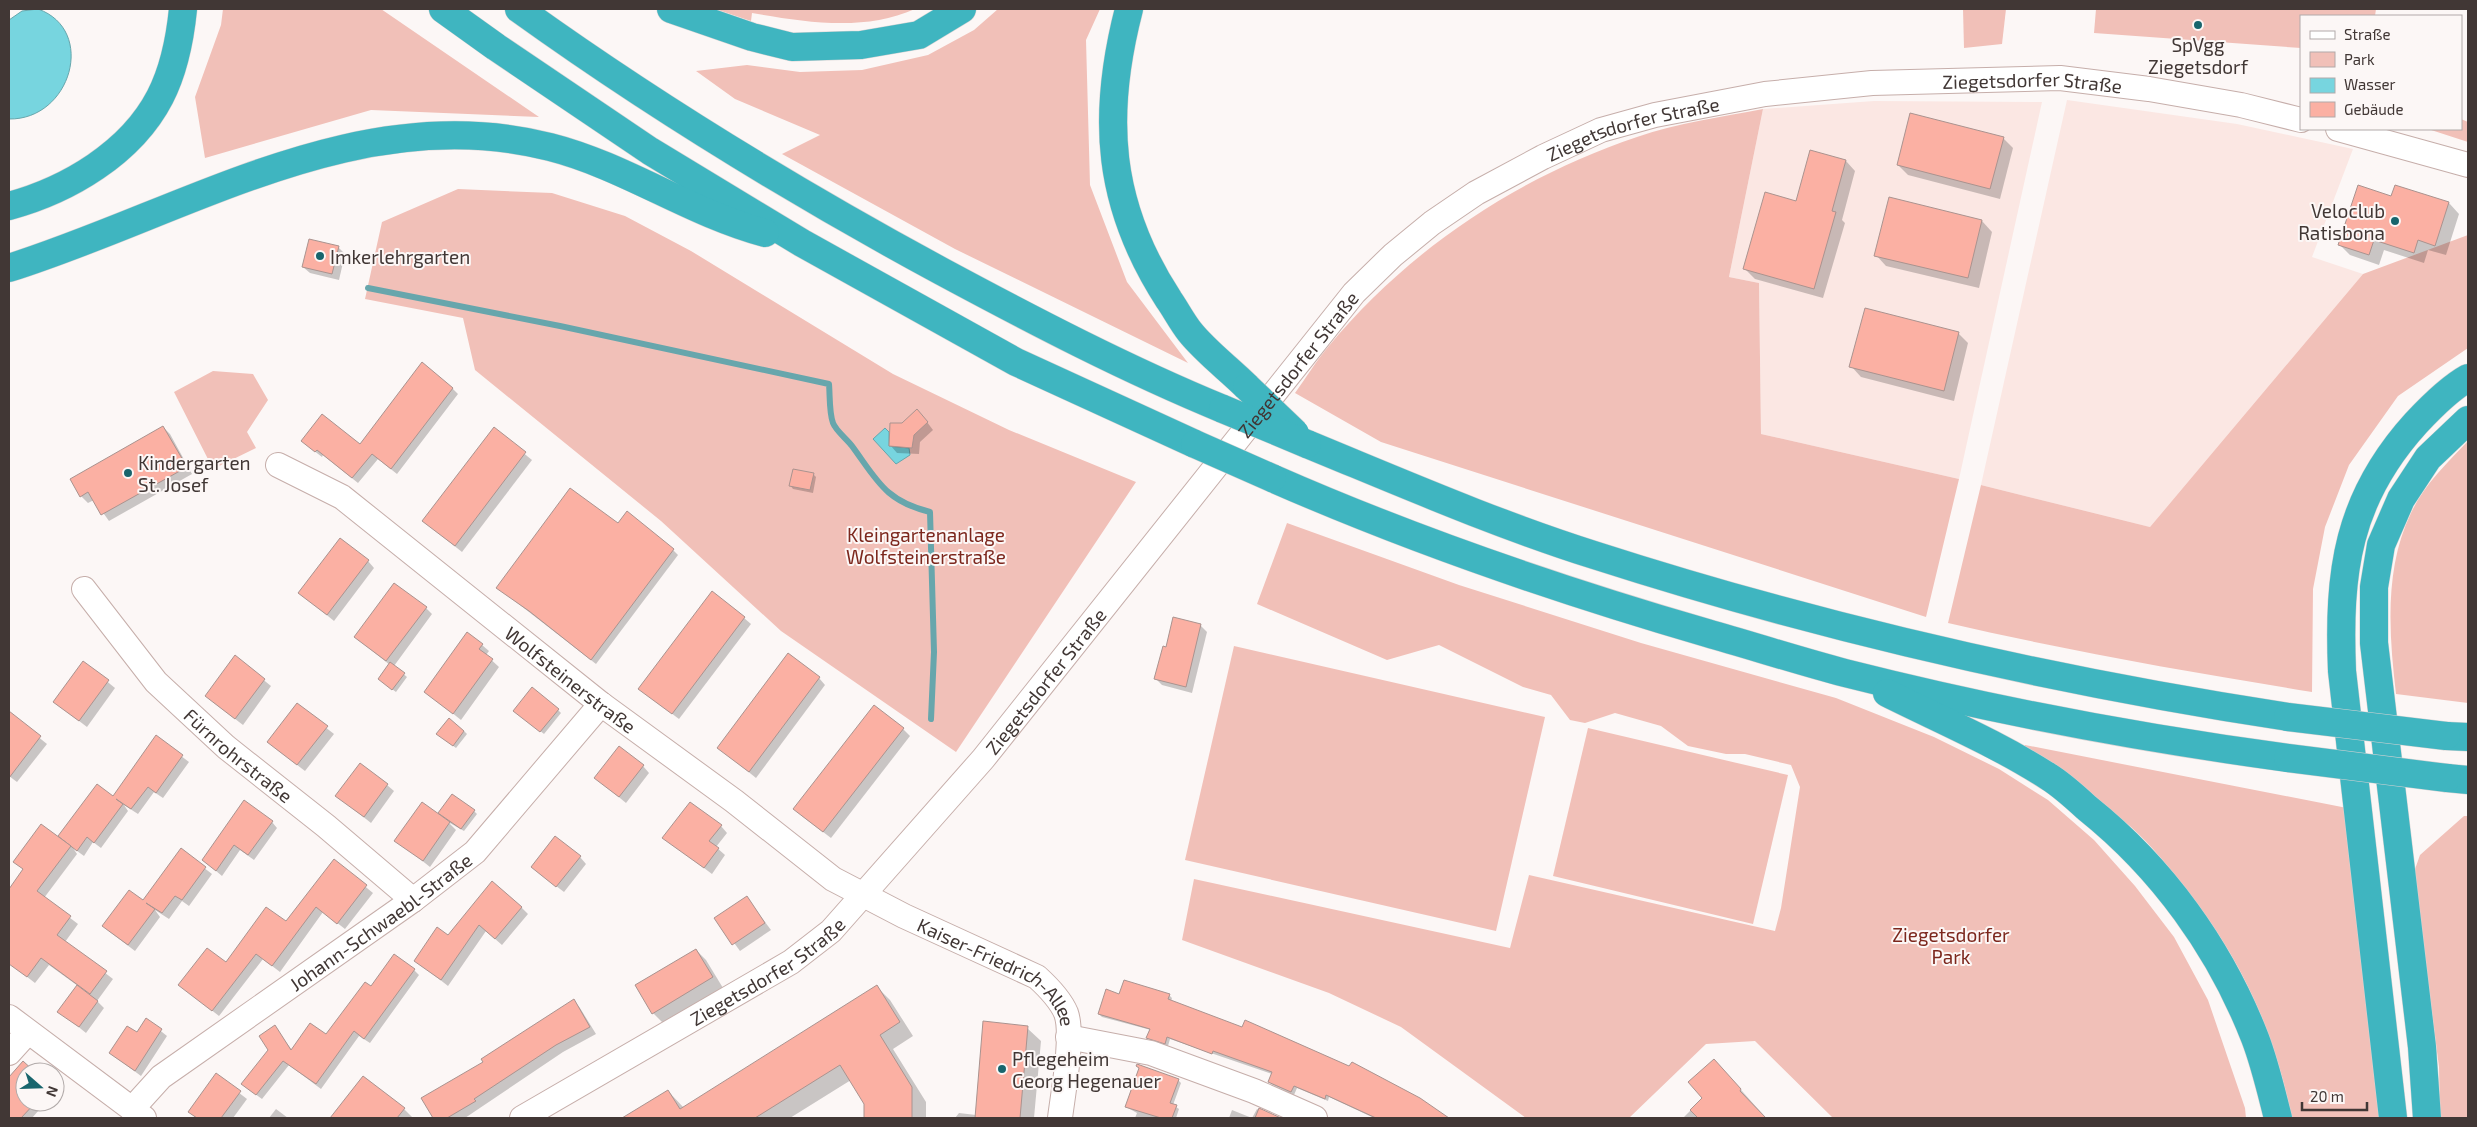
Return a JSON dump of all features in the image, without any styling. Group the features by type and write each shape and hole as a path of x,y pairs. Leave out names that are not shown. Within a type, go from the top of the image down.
{"highway":[{"path":"9,206 67,184 106,159 137,130 163,90 175,59 183,9"},
{"path":"443,9 650,151 802,243 1016,362 1272,478 1464,556 1586,597 1844,672 2043,718 2171,742 2457,779"},
{"path":"519,9 658,104 806,196 1060,335 1166,385 1451,504 1592,555 1779,611 1965,657 2179,700 2288,718 2457,737"},
{"path":"671,9 743,34 792,46 861,45 919,35 962,9"},
{"path":"1129,9 1118,51 1112,107 1115,162 1127,217 1148,268 1190,332 1307,444"},
{"path":"9,268 60,252 274,168 329,151 375,141 452,135 505,138 550,147 617,170 737,226 802,243"},
{"path":"2393,1118 2342,671 2340,622 2343,581 2347,550 2354,526 2376,476 2393,448 2426,412 2468,378"},
{"path":"2427,1118 2422,1047 2374,643 2374,587 2381,545 2401,499 2428,458 2468,420"},
{"path":"1844,672 1984,740 2050,777 2114,829 2144,858 2189,915 2237,998 2256,1040 2278,1118"}],"street":[{"name":"Ziegetsdorfer Straße","path":"522,1118 791,962 831,931 982,758 1354,293 1406,244 1432,223 1476,193 1601,130 1646,117 1765,94 1872,82 2060,78 2149,89 2241,105 2300,120"},
{"path":"2342,130 2468,165"},
{"name":"Wolfsteinerstraße","path":"278,465 342,497 601,704 734,801 834,879 864,895"},
{"name":"Fürnrohrstraße","path":"84,589 156,682 231,752 326,826 413,900"},
{"name":"Johann-Schwaebl-Straße","path":"138,1114 161,1076 413,900 475,852 601,704"},
{"name":"Kaiser-Friedrich-Allee","path":"864,895 904,916 1037,977 1053,992 1066,1014 1068,1038 1060,1118"},
{"path":"9,1018 138,1114"},
{"path":"9,1053 28,1032"},
{"path":"1068,1038 1151,1053 1254,1091 1315,1118"}],"shaded area":[{"path":"2067,100 2237,124 2353,149 2312,257 2363,274 2150,527 1981,485"},
{"path":"1874,101 2042,102 1959,479 1761,434 1759,283 1729,277 1763,109"}],"green space":[{"path":"223,9 381,9 539,117 371,110 205,158 195,97 221,25"},
{"path":"715,9 915,9 875,21 834,23 813,22 752,13 751,21"},
{"path":"998,9 1100,9 1086,40 1090,185 1127,282 1188,363 955,249 782,154 820,135 735,99 696,71 747,65 800,72 862,70 928,55 974,30"},
{"path":"1963,9 2006,9 2002,44 1964,48"},
{"name":"SpVgg Ziegetsdorf","path":"2096,9 2376,9 2375,15 2300,15 2300,48 2094,33"},
{"path":"1763,109 1729,277 1759,283 1761,434 1959,479 1926,617 1381,442 1295,393 1328,347 1360,311 1394,278 1468,220 1508,195 1593,153 1637,137 1684,124"},
{"path":"2462,119 2468,122 2468,142 2431,130 2462,130"},
{"name":"Kleingartenanlage Wolfsteinerstraße","path":"458,189 552,193 625,216 691,251 893,374 1009,430 1136,482 956,752 781,631 661,521 475,370 463,318 365,299 382,222"},
{"path":"2468,235 2468,348 2398,396 2349,465 2325,527 2313,589 2312,692 2039,643 1948,623 1981,485 2150,527 2363,274"},
{"path":"213,371 253,374 268,400 247,432 256,448 213,469 174,392"},
{"path":"2468,441 2468,703 2396,694 2391,602 2396,556 2402,534 2422,493"},
{"name":"Ziegetsdorfer Park","path":"1287,523 1459,585 1641,643 1836,698 1934,737 1999,769 2048,800 2094,840 2135,886 2174,937 2208,1000 2245,1108 2246,1118 1833,1118 1755,1041 1706,1044 1629,1118 1526,1118 1401,1027 1329,993 1182,940 1194,879 1510,948 1529,875 1775,931 1781,908 1800,787 1791,765 1745,754 1726,754 1688,746 1661,726 1615,713 1585,723 1570,720 1551,695 1523,687 1439,645 1387,660 1257,604"},
{"path":"1234,646 1545,717 1496,931 1185,860"},
{"path":"1588,728 1788,775 1753,924 1553,876"},
{"path":"2025,745 2347,808 2382,1118 2292,1118 2276,1055 2253,997 2224,942 2206,916 2167,865 2131,827 2092,796 2024,748"},
{"path":"2464,816 2468,816 2468,1118 2440,1118 2439,1067 2414,872 2420,855"}],"water":[{"path":"38,9 56,20 67,35 71,53 69,72 61,90 48,105 30,115 9,119 9,20 22,11"},
{"path":"885,428 889,432 889,446 909,448 910,455 896,464 873,439"}],"building":[{"path":"1910,113 2004,137 1990,189 1897,165"},
{"path":"1810,150 1846,160 1832,211 1836,212 1814,289 1743,269 1765,192 1796,201"},
{"name":"Veloclub Ratisbona","path":"2358,185 2391,196 2395,185 2449,202 2435,246 2418,240 2414,253 2374,240 2369,255 2338,245"},
{"path":"1889,197 1982,220 1968,278 1874,256"},
{"name":"Imkerlehrgarten","path":"309,239 339,246 332,274 302,267"},
{"path":"1865,308 1959,332 1944,391 1849,367"},
{"path":"422,362 453,388 391,469 372,454 352,478 317,450 315,452 301,441 322,414 360,444"},
{"path":"917,409 928,422 914,435 912,448 889,446 890,423 902,423"},
{"name":"Kindergarten St. Josef","path":"163,426 187,467 101,515 88,492 80,497 70,479"},
{"path":"494,427 526,452 455,546 422,521"},
{"path":"793,469 814,473 810,490 789,486"},
{"path":"570,488 618,523 627,511 674,549 591,660 529,611 496,588"},
{"path":"340,538 369,560 327,615 298,593"},
{"path":"394,583 427,607 386,661 354,637"},
{"path":"712,591 745,617 672,714 638,689"},
{"path":"1173,617 1201,624 1186,687 1154,679 1163,646 1166,647"},
{"path":"467,632 483,644 479,649 493,659 453,714 424,692"},
{"path":"788,653 820,677 749,772 717,748"},
{"path":"235,655 265,679 235,719 205,696"},
{"path":"83,661 109,680 79,721 53,702"},
{"path":"390,662 405,673 392,690 378,679"},
{"path":"532,687 559,709 540,732 513,711"},
{"path":"297,703 328,726 297,765 267,742"},
{"path":"874,705 904,728 823,832 793,809"},
{"path":"9,711 41,736 9,778"},
{"path":"449,718 464,731 453,746 436,734"},
{"path":"156,735 183,755 156,793 148,787 131,809 116,799 123,804 94,843 87,837 77,851 58,836 97,784 113,796"},
{"path":"619,746 644,765 619,797 594,778"},
{"path":"360,763 388,784 364,817 335,796"},
{"path":"452,794 475,810 461,829 438,813"},
{"path":"244,800 273,821 248,855 234,845 216,871 202,860"},
{"path":"422,802 450,822 423,861 394,841"},
{"path":"690,802 722,825 709,841 719,848 704,868 662,838"},
{"path":"41,824 71,846 37,891 71,916 57,935 107,971 90,994 41,958 27,977 9,964 9,889 23,869 13,862"},
{"path":"555,836 581,856 556,887 531,867"},
{"path":"181,848 206,867 182,900 175,896 162,913 146,903 155,909 128,945 102,926 129,890 143,900"},
{"path":"334,859 367,885 337,924 316,907 272,966 256,954 212,1011 178,985 207,948 226,962 266,907 286,921"},
{"path":"492,881 522,907 495,939 479,925 441,980 414,961 437,927 448,935"},
{"path":"747,896 765,923 732,945 714,918"},
{"path":"696,949 713,977 652,1014 635,985"},
{"path":"394,954 415,969 364,1039 354,1031 316,1084 283,1061 256,1095 241,1084 268,1050 259,1036 275,1025 291,1050 310,1023 326,1034 365,982 371,986"},
{"path":"1124,980 1170,994 1168,999 1242,1027 1245,1020 1349,1066 1352,1062 1420,1098 1449,1118 1376,1118 1326,1095 1325,1099 1294,1086 1291,1092 1268,1082 1272,1072 1213,1051 1212,1054 1167,1037 1165,1044 1146,1038 1150,1029 1098,1014 1106,989 1119,994"},
{"path":"77,985 98,1001 79,1027 57,1012"},
{"path":"877,985 900,1022 880,1035 912,1087 912,1118 864,1118 864,1104 840,1065 755,1118 622,1118 668,1090 680,1109"},
{"path":"574,999 590,1027 556,1045 474,1099 476,1101 447,1118 433,1118 421,1098 483,1062 481,1059"},
{"path":"146,1018 162,1029 135,1071 109,1053 127,1026 137,1032"},
{"name":"Pflegeheim Georg Hegenauer","path":"983,1021 1028,1026 1020,1118 975,1118"},
{"path":"1714,1059 1741,1089 1740,1091 1766,1118 1698,1118 1690,1110 1702,1098 1688,1082"},
{"path":"1137,1064 1179,1079 1170,1103 1177,1105 1172,1118 1161,1118 1125,1107 1139,1068 1136,1066"},
{"path":"15,1070 15,1112 27,1112 21,1118 9,1118 9,1077"},
{"path":"216,1073 241,1091 221,1118 197,1118 188,1112"},
{"path":"363,1076 405,1108 397,1118 330,1118"},
{"path":"1259,1108 1281,1118 1255,1118"}],"waterway":[{"path":"368,288 560,326 829,384 831,414 834,426 884,488 902,502 930,512 934,652 931,719"}],"place":[{"name":"SpVgg Ziegetsdorf","path":"2198,25"},
{"name":"Veloclub Ratisbona","path":"2395,221"},
{"name":"Imkerlehrgarten","path":"320,256"},
{"name":"Kindergarten St. Josef","path":"128,473"},
{"name":"Pflegeheim Georg Hegenauer","path":"1002,1069"}]}
